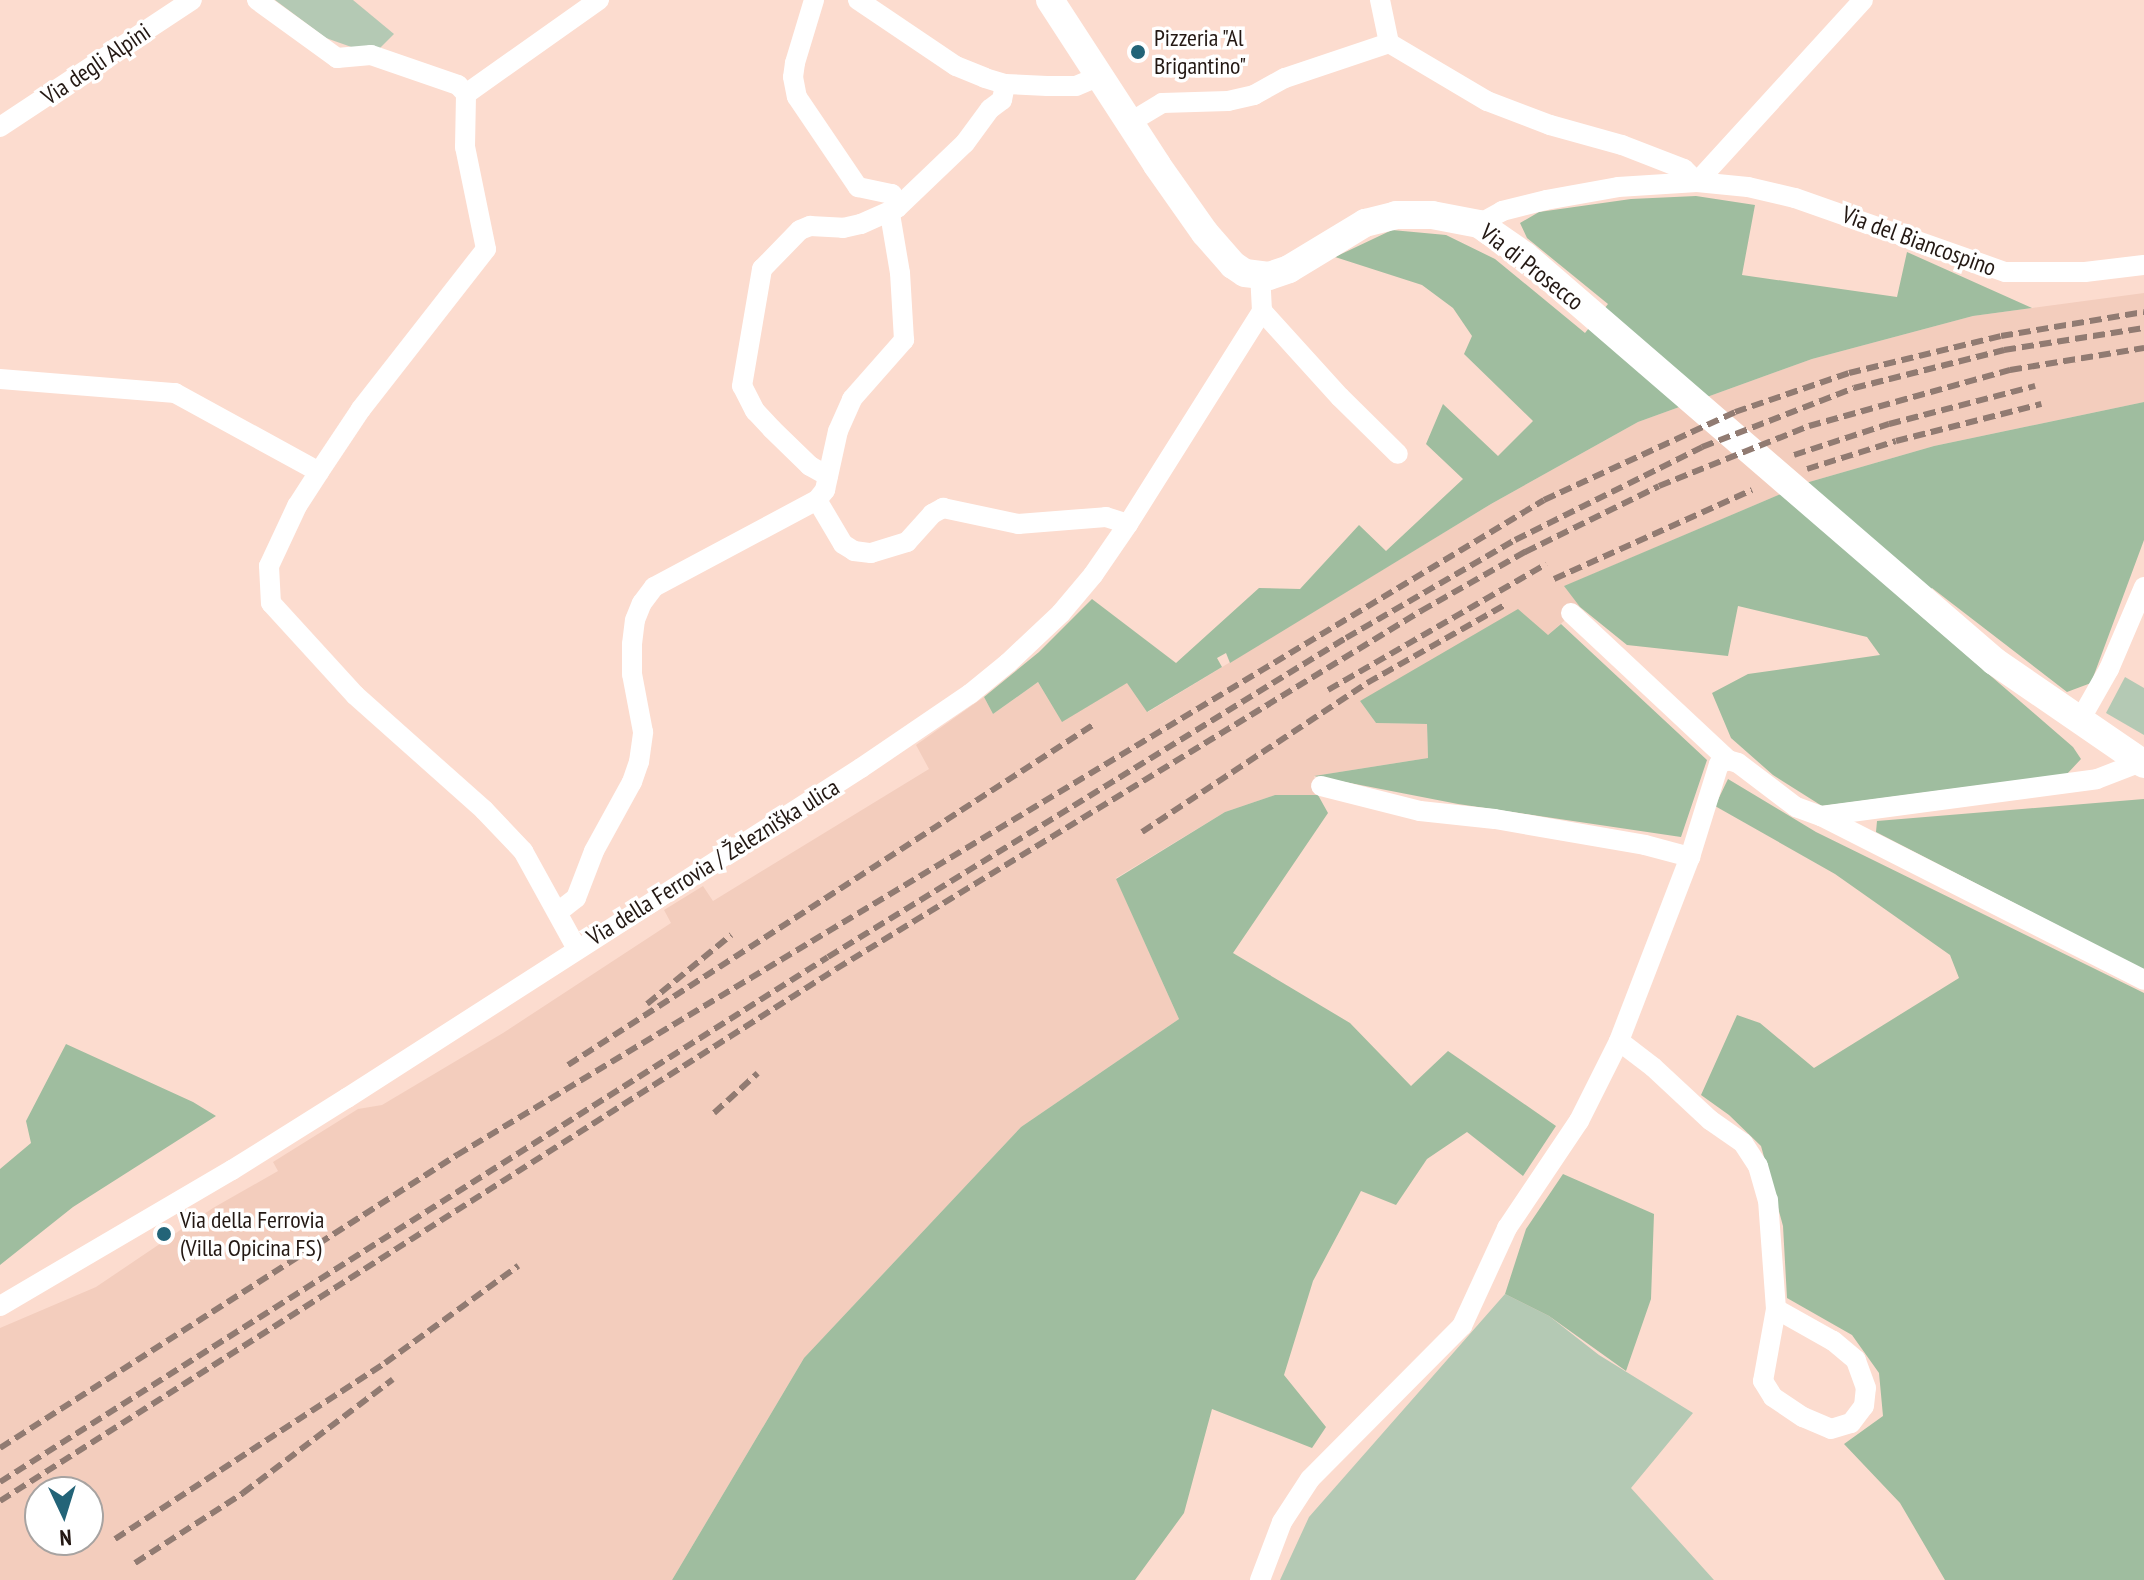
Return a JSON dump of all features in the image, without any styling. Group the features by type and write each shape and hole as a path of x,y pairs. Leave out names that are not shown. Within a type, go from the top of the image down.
{"main road":[{"path":"1050,0 1129,123 1220,253 1245,273 1260,277"},
{"name":"Via di Prosecco","path":"1260,277 1289,269 1365,223 1396,215 1432,215 1479,224 1525,256 2019,681 2143,763"}],"street":[{"name":"Via degli Alpini","path":"0,127 192,0"},
{"path":"257,0 337,58 371,55 458,85 466,94 465,147 486,249 361,409 297,506 269,566 271,603 355,695 484,810 523,851 577,949"},
{"path":"466,94 599,0"},
{"path":"558,912 576,898 594,851 632,782 639,762 643,732 632,674 632,644 635,620 642,603 654,587 817,500 825,490 838,431 852,399 904,340 892,194 858,187 797,97 795,63 814,0"},
{"path":"858,0 956,66 1005,84 1076,86 1099,76"},
{"path":"1129,123 1162,103 1228,101 1254,95 1285,78 1389,43 1380,0"},
{"path":"1697,182 1863,0"},
{"name":"Via del Biancospino","path":"1389,43 1487,101 1684,169 1697,182"},
{"path":"828,476 810,466 772,429 755,411 742,386 762,269 800,230 810,226 843,228 893,211 965,143 990,109 1002,100 1005,84"},
{"name":"Via del Biancospino","path":"1479,224 1502,211 1546,200 1618,187 1697,182 1748,187 1795,198 2005,272 2085,272 2144,265"},
{"path":"1260,277 1262,311 1340,397 1398,454"},
{"name":"Via della Ferrovia / Železniška ulica","path":"6,1303 232,1170 810,801 970,694 1061,613 1093,575 1262,311"},
{"path":"0,379 175,393 319,472"},
{"path":"817,500 843,544 854,551 871,553 907,542 932,514 943,508 1018,524 1106,517 1128,524"},
{"path":"2080,720 2109,669 2144,587"},
{"path":"1571,613 1728,760 1738,763 1796,807 1821,816 2144,980"},
{"path":"1260,1580 1282,1522 1310,1479 1462,1326 1507,1228 1572,1131 1619,1041 1690,857 1714,774 1719,764 1728,760"},
{"path":"1821,816 2097,779 2143,763"},
{"path":"1321,786 1420,811 1495,819 1645,845 1690,857"},
{"path":"1619,1041 1653,1067 1710,1120 1743,1143 1758,1166 1768,1200 1776,1309 1763,1381 1773,1397 1803,1417 1831,1429 1851,1423 1864,1406 1866,1388 1856,1360 1833,1341 1776,1309"}],"shaded area":[{"path":"2144,293 2144,402 1934,446 1809,482 1565,586 1580,607 1548,635 1360,701 1376,723 1427,724 1428,758 1314,776 1318,795 1275,795 1225,812 1116,878 1179,1019 1021,1127 804,1358 672,1580 0,1580 0,1328 96,1287 213,1208 278,1171 273,1162 358,1109 382,1105 503,1033 671,923 664,910 703,886 713,901 929,769 916,745 984,697 993,714 1038,682 1062,721 1128,682 1148,712 1491,504 1638,422 1812,359 1973,316"}],"green space":[{"path":"275,0 353,0 394,34 378,50 357,49 326,38"},
{"path":"1696,196 1755,205 1742,275 1897,297 1907,252 2032,308 1973,316 1812,359 1638,422 1491,504 1230,663 1226,653 1217,658 1222,667 1147,712 1127,683 1062,722 1038,682 993,714 984,697 1039,652 1092,599 1176,663 1259,588 1300,589 1359,525 1386,551 1463,479 1426,444 1443,404 1498,456 1533,421 1464,354 1472,336 1453,308 1422,285 1335,257 1392,230 1446,235 1495,259 1585,333 1608,304 1527,238 1520,223 1539,212 1631,199"},
{"path":"2144,402 2144,540 2091,683 2067,692 1932,588 1912,608 2073,747 2081,759 2067,774 1822,806 1773,775 1731,738 1712,693 1748,674 1880,655 1867,637 1738,606 1728,656 1627,645 1580,607 1564,586 1809,482 1934,446"},
{"path":"1518,609 1548,635 1561,624 1707,760 1681,837 1458,804 1314,776 1428,758 1427,724 1376,723 1360,701"},
{"path":"2125,677 2144,688 2144,735 2106,713"},
{"path":"1728,779 1816,832 2144,993 2144,1580 1945,1580 1900,1503 1844,1444 1883,1416 1879,1373 1852,1335 1787,1298 1783,1226 1761,1146 1729,1115 1701,1095 1737,1015 1760,1023 1814,1068 1959,978 1950,955 1835,874 1715,806"},
{"path":"1275,795 1318,795 1328,813 1233,953 1350,1023 1411,1086 1448,1051 1556,1126 1523,1176 1467,1132 1427,1159 1396,1205 1361,1191 1313,1281 1284,1375 1326,1427 1312,1448 1212,1409 1184,1513 1135,1580 672,1580 804,1358 1021,1127 1179,1019 1116,879 1225,812"},
{"path":"2144,799 2144,970 1876,832 1877,821"},
{"path":"66,1044 193,1102 216,1116 73,1207 0,1265 0,1169 31,1143 26,1121"},
{"path":"1563,1174 1654,1214 1651,1299 1626,1371 1549,1316 1505,1294 1526,1229"},
{"path":"1505,1294 1549,1316 1599,1355 1693,1413 1631,1488 1714,1580 1280,1580 1309,1517"}],"railway":[{"path":"0,1448 457,1155 1544,500 1735,412 1849,373 2001,336 2144,312"},
{"path":"0,1482 828,957 1346,638 1515,540 1702,447 1854,388 2004,350 2144,328"},
{"path":"0,1501 836,969 1421,611 1525,552 1659,486 1809,426 2010,370 2144,348"},
{"path":"1794,455 1889,424 2035,386"},
{"path":"1807,469 1896,441 2041,404"},
{"path":"1554,579 1752,490"},
{"path":"1328,690 1546,564"},
{"path":"1142,832 1367,683 1505,605"},
{"path":"568,1065 1096,723"},
{"path":"647,1004 731,935"},
{"path":"714,1113 758,1073"},
{"path":"115,1539 385,1363 518,1266"},
{"path":"135,1563 243,1493 393,1379"}],"place":[{"name":"Pizzeria \"Al Brigantino\"","path":"1138,52"},
{"name":"Via della Ferrovia (Villa Opicina FS)","path":"164,1234"}]}
